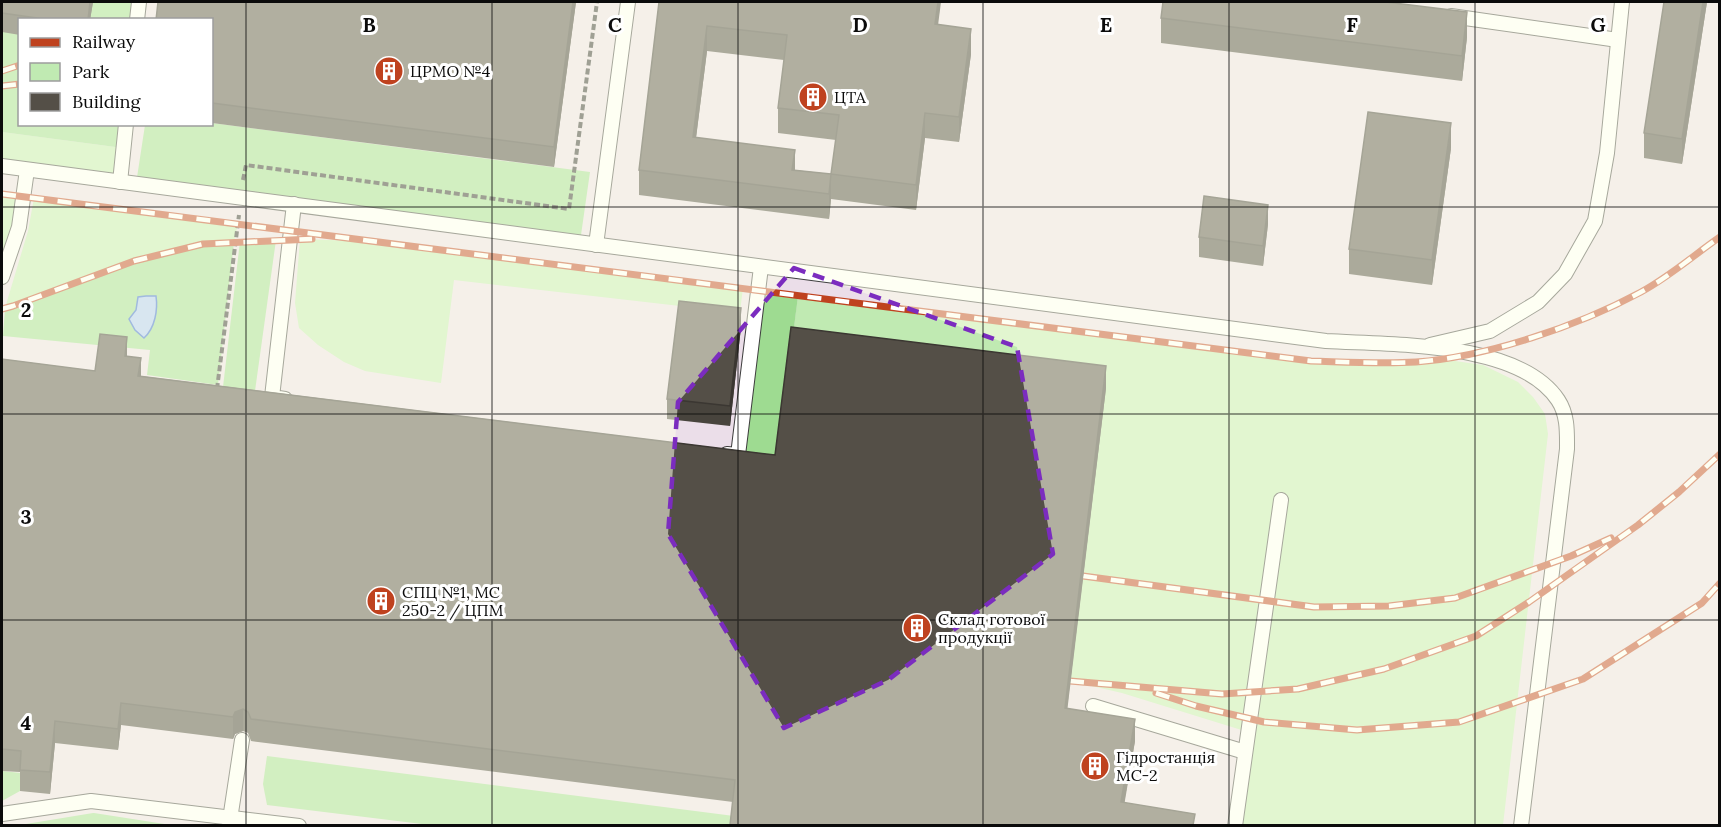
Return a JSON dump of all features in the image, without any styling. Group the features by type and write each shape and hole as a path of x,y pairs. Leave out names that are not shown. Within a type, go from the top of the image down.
{"lane":[{"path":"137,18 139,2"},
{"path":"596,244 628,2"},
{"path":"1419,347 1490,331 1538,302 1565,274 1595,221 1607,153 1622,2"},
{"path":"1434,13 1618,40"},
{"path":"120,182 126,126"},
{"path":"2,166 1326,341 1419,347 1476,354 1499,360 1526,372 1545,386 1558,400 1567,424 1567,449 1521,825"},
{"path":"2,277 19,227 27,170"},
{"path":"294,204 272,397 295,400"},
{"path":"719,453 738,455 761,267"},
{"path":"1235,825 1281,500"},
{"path":"1093,706 1245,752"},
{"path":"231,821 242,740"},
{"path":"2,814 91,801 231,821 299,825"}],"path":[{"path":"216,396 246,165 569,208 597,2"}],"highlighted area":[{"path":"794,268 1017,347 1053,554 888,680 784,728 668,534 678,402"}],"shaded area":[{"path":"2,2 1719,2 1719,825 2,825"}],"green space":[{"path":"2,2 139,2 137,18 18,18 18,126 126,126 123,148 2,132"},
{"path":"213,123 590,172 580,242 136,184 145,126 213,126"},
{"path":"2,132 123,148 120,182 2,167"},
{"path":"2,194 20,196 15,226 2,265"},
{"path":"34,198 238,223 234,242 203,244 134,261 5,308 28,231"},
{"path":"300,239 387,242 743,288 739,319 680,306 454,280 441,383 365,371 344,362 318,345 299,328 295,303"},
{"path":"276,240 255,391 223,387 240,241"},
{"path":"234,242 218,385 147,375 150,350 3,336 5,308 134,261 203,244"},
{"path":"758,291 798,296 775,477 738,455"},
{"path":"798,296 1311,361 1378,364 1455,361 1483,365 1518,382 1545,414 1548,434 1503,825 1235,825 1248,732 1122,693 1070,681 791,349"},
{"path":"267,756 734,816 732,826 430,825 267,805 263,784"},
{"path":"2,771 21,773 20,791 2,801"},
{"path":"93,813 171,825 25,825"}],"water":[{"path":"156,296 157,307 153,324 144,338 135,330 129,319 136,310 138,297"}],"building":[{"path":"2,2 90,2 88,18 37,18 2,13"},
{"name":"ЦРМО №4","path":"158,2 573,2 554,147 213,103 213,18 156,18"},
{"path":"659,2 938,2 935,24 971,29 959,117 925,113 916,185 831,174 829,194 639,170","holes":["707,26 787,35 778,108 839,115 831,174 792,170 795,150 693,137"]},
{"path":"1163,2 1386,2 1467,12 1462,56 1161,18"},
{"path":"1664,2 1703,2 1682,139 1644,133"},
{"path":"1368,112 1451,123 1432,260 1349,249"},
{"path":"1204,196 1268,205 1263,246 1199,237"},
{"path":"679,301 741,308 730,406 667,399"},
{"path":"791,327 1106,366 1065,708 1135,719 1121,802 1195,814 1193,825 730,825 735,780 251,719 248,712 243,709 235,712 233,717 121,703 118,729 55,721 50,772 20,770 21,751 2,749 2,359 95,371 100,334 127,337 125,356 141,358 138,376 775,455"}],"railway":[{"path":"2,71 18,66"},
{"path":"2,86 18,84"},
{"path":"2,194 1311,361 1364,363 1416,362 1472,354 1561,328 1641,292 1720,237"},
{"path":"2,309 134,261 203,244 312,239"},
{"path":"1070,681 1222,694 1298,689 1384,669 1476,636 1529,602 1638,525 1679,492 1720,454"},
{"path":"1083,576 1314,607 1389,606 1455,598 1571,556 1611,538"},
{"path":"1156,693 1196,706 1264,722 1357,730 1459,722 1583,679 1702,603 1720,583"}],"place":[{"name":"ЦРМО №4","path":"389,71"},
{"name":"ЦТА","path":"813,97"},
{"name":"СПЦ №1, МС 250-2 / ЦПМ","path":"381,601"},
{"name":"Склад готової продукції","path":"917,628"},
{"name":"Гідростанція МС-2","path":"1095,766"}]}
